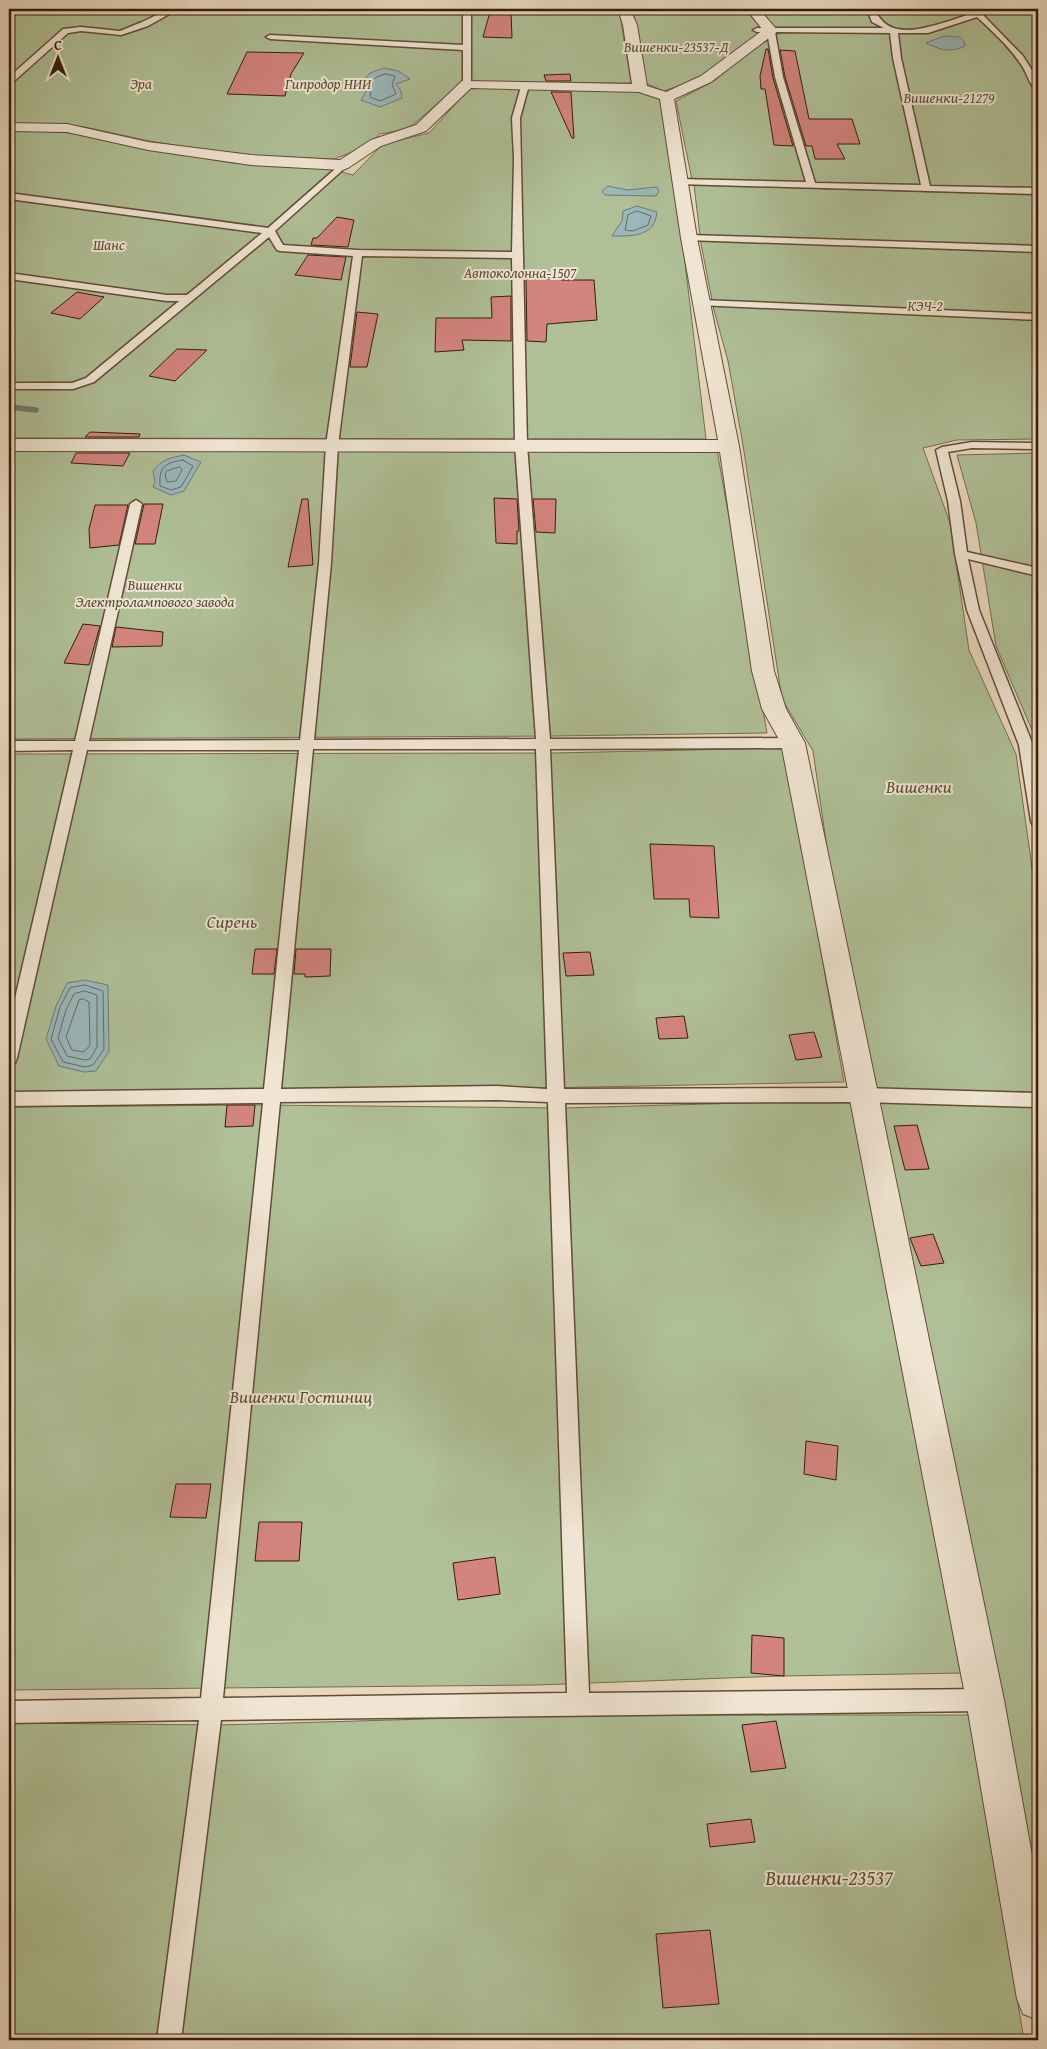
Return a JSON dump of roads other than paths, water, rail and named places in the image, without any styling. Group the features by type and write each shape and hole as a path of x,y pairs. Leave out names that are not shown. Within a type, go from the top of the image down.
{"street":[{"path":"624,9 630,25 640,88"},
{"path":"9,126 67,128 148,146 251,160 343,164 376,143 421,128 467,84 640,88 667,97 706,79 771,31 752,9"},
{"path":"667,97 689,238 729,446 763,671 774,709 793,743 862,1095 985,1700 1038,1999"},
{"path":"9,445 729,446"}],"lane":[{"path":"9,81 66,31 81,28 121,34 174,9"},
{"path":"467,9 467,84"},
{"path":"870,9 875,20 894,31"},
{"path":"757,30 928,31 992,9"},
{"path":"978,14 1009,42 1034,77 1038,89"},
{"path":"771,31 779,77 811,184"},
{"path":"894,31 896,58 926,188"},
{"path":"270,37 467,48"},
{"path":"525,85 516,118 521,445 543,743 554,1096 578,1704"},
{"path":"10,386 73,386 90,380 270,231 343,164"},
{"path":"680,182 811,184 1038,192"},
{"path":"9,196 270,231"},
{"path":"270,231 280,248 358,252 517,255"},
{"path":"689,238 1038,249"},
{"path":"170,2040 211,1710 325,563 332,445 358,252"},
{"path":"9,276 167,298 188,298"},
{"path":"701,303 1038,317"},
{"path":"1038,446 972,445 942,450 954,501 961,554 973,610 1032,746 1038,821"},
{"path":"9,1058 136,504"},
{"path":"961,554 1038,572"},
{"path":"9,746 793,743"},
{"path":"9,1098 496,1092 554,1096 862,1095 1038,1100"},
{"path":"9,1712 985,1700"}],"water":[{"path":"944,36 960,37 964,41 965,46 946,50 926,43"},
{"path":"384,68 398,71 410,79 396,84 401,91 402,98 380,107 361,100 366,92 365,79 370,73"},
{"path":"608,186 627,190 657,187 659,191 656,196 605,195 602,191"},
{"path":"637,206 657,212 652,226 647,231 634,235 612,236 622,221 623,211"},
{"path":"184,455 201,462 184,491 171,495 153,487 155,481 153,471 156,467 167,460"},
{"path":"85,980 108,985 109,1051 96,1071 84,1072 59,1066 46,1039 56,1006 67,983"}],"waterway":[{"path":"9,407 36,410"}],"park label":[{"name":"Вишенки-23537-Д","path":"676,46"},
{"name":"Эра","path":"141,83"},
{"name":"Гипродор НИИ","path":"328,83"},
{"name":"Вишенки-21279","path":"949,97"},
{"name":"Шанс","path":"109,244"},
{"name":"Автоколонна-1507","path":"520,272"},
{"name":"КЭЧ-2","path":"925,305"},
{"name":"Вишенки Электролампового завода","path":"155,592"},
{"name":"Вишенки","path":"919,786"},
{"name":"Сирень","path":"232,921"},
{"name":"Вишенки Гостиниц","path":"301,1396"},
{"name":"Вишенки-23537","path":"829,1877"}]}
